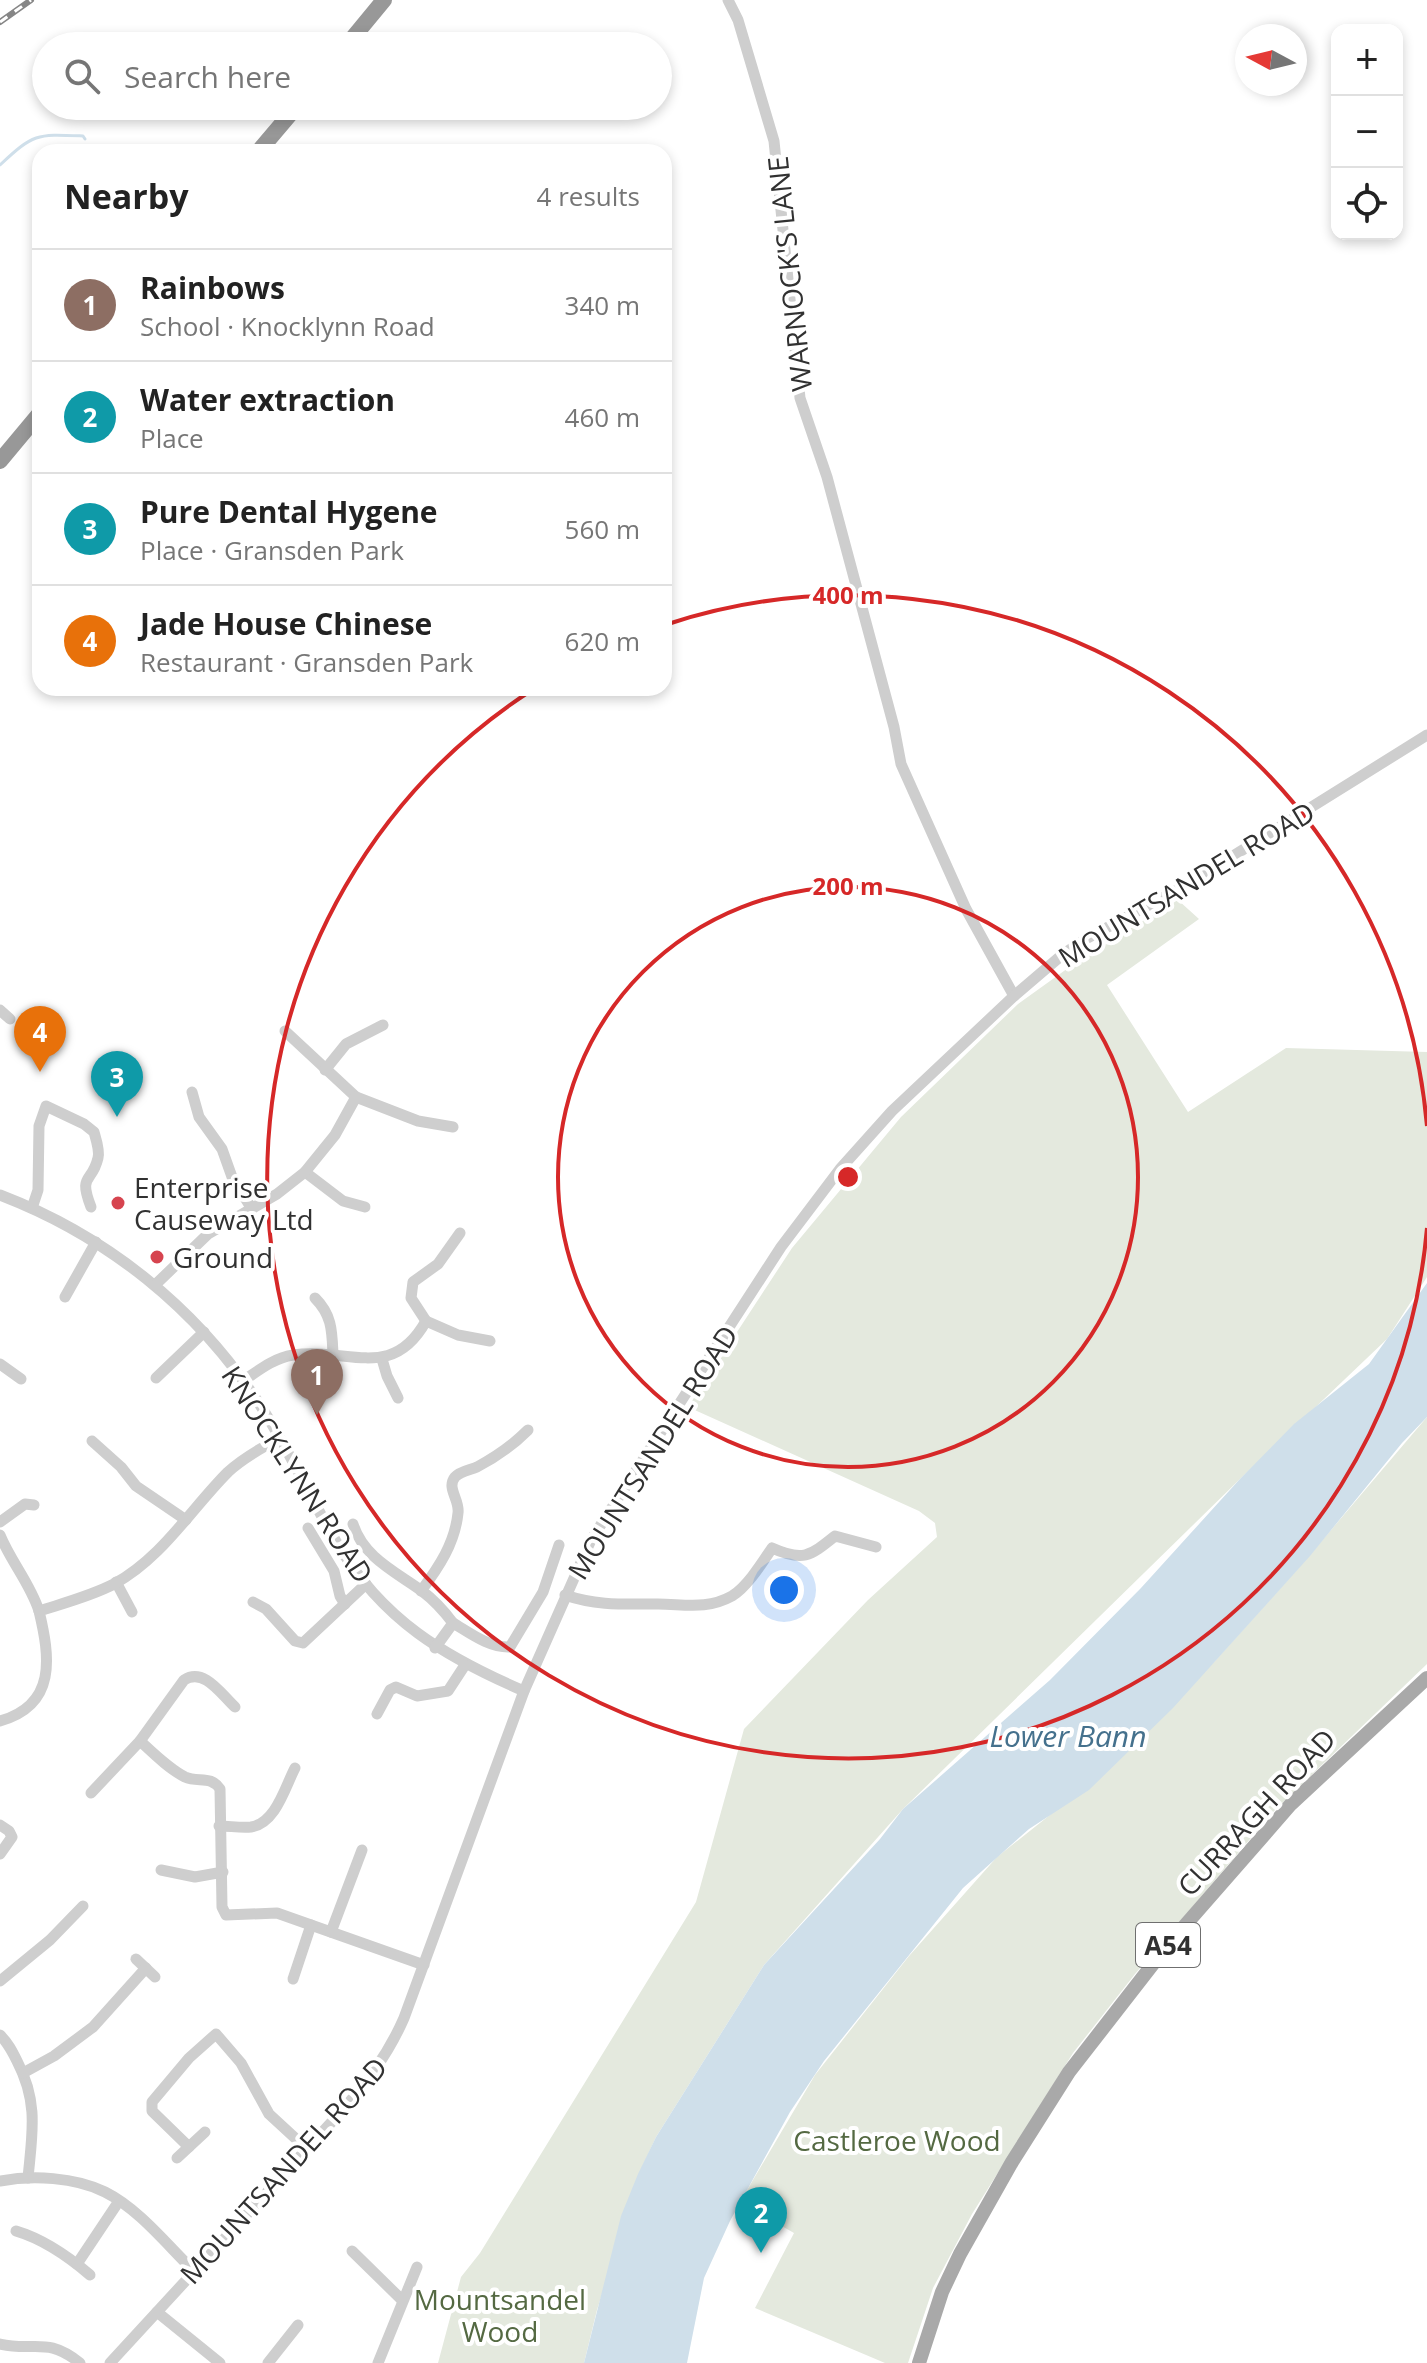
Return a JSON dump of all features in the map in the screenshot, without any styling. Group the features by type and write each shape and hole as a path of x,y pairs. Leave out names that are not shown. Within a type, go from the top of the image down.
{"highway":[{"path":"358,32 384,0"},
{"path":"265,144 285,120"},
{"path":"0,461 32,423"}],"main road":[{"name":"CURRAGH ROAD","path":"919,2363 942,2292 960,2254 1012,2162 1069,2072 1167,1946 1291,1804 1427,1678"}],"street":[{"name":"WARNOCK'S LANE","path":"728,0 738,20 774,141 800,398 827,477 901,764 966,909 1014,996"},
{"name":"MOUNTSANDEL ROAD","path":"110,2363 307,2149 362,2087 388,2052 424,1965 524,1691 591,1540 781,1247 840,1169 892,1111 1062,955 1188,884 1427,735"},
{"path":"0,1010 10,1019"},
{"path":"325,1070 346,1044 383,1025"},
{"path":"285,1031 356,1097 418,1121 453,1127"},
{"path":"192,1092 199,1117 222,1149 232,1177 252,1209"},
{"path":"155,1285 208,1234 252,1209 305,1172 335,1135 356,1097"},
{"path":"32,1208 38,1190 39,1126 46,1106 94,1132 98,1158 86,1179 84,1190 91,1207"},
{"path":"305,1172 343,1201 365,1207"},
{"name":"KNOCKLYNN ROAD","path":"0,1195 96,1242 155,1285 204,1332 243,1381 280,1438 338,1546 366,1584 404,1623 435,1648 524,1691"},
{"path":"460,1233 438,1264 413,1282 411,1298 426,1321 458,1335 490,1341"},
{"path":"65,1297 96,1242"},
{"path":"315,1298 326,1308 331,1322 333,1354"},
{"path":"243,1381 281,1358 293,1355 333,1354 382,1359 400,1352 417,1337 426,1321"},
{"path":"156,1378 204,1332"},
{"path":"382,1359 398,1398"},
{"path":"0,1364 21,1379"},
{"path":"421,1591 443,1561 452,1539 458,1507 451,1487 453,1480 458,1474 512,1445 528,1430"},
{"path":"39,1611 84,1597 116,1582 150,1557 229,1472 280,1438"},
{"path":"92,1441 121,1467 136,1486 186,1520"},
{"path":"0,1522 25,1504 34,1505"},
{"path":"353,1524 363,1545 390,1571 441,1607 453,1623 501,1647 510,1647 543,1592 559,1545"},
{"path":"308,1528 338,1577 340,1596 345,1604"},
{"path":"0,1535 32,1591 39,1611 48,1671 44,1686 34,1701 22,1712 0,1721"},
{"path":"565,1595 613,1606 712,1604 735,1595 772,1548 791,1557 811,1555 835,1536 876,1547"},
{"path":"116,1582 132,1612"},
{"path":"253,1602 266,1609 295,1641 303,1643 366,1584"},
{"path":"435,1648 453,1623"},
{"path":"377,1714 390,1690 396,1687 417,1696 448,1691 465,1665"},
{"path":"91,1793 140,1741 184,1680 192,1675 201,1675 235,1707"},
{"path":"140,1741 183,1776 216,1783 220,1789 222,1907 226,1915 277,1913 424,1965"},
{"path":"219,1826 253,1827 265,1821 295,1768"},
{"path":"0,1825 12,1837 0,1854"},
{"path":"331,1932 362,1850"},
{"path":"161,1870 195,1877 223,1872"},
{"path":"0,1981 50,1940 83,1906"},
{"path":"293,1979 311,1925"},
{"path":"23,2073 54,2056 93,2027 150,1973 136,1959"},
{"path":"189,2147 152,2111 152,2102 189,2058 216,2034 241,2063 269,2114 307,2149"},
{"path":"0,2035 23,2073 34,2106 28,2178"},
{"path":"177,2158 205,2132"},
{"path":"0,2181 28,2178 104,2192 119,2201 194,2271"},
{"path":"77,2264 119,2201"},
{"path":"16,2231 31,2235 90,2275"},
{"path":"352,2251 402,2300"},
{"path":"378,2363 417,2267"},
{"path":"157,2312 220,2363"},
{"path":"268,2363 298,2325"},
{"path":"0,2344 48,2346 65,2352 80,2363"}],"green space":[{"name":"Mountsandel Wood","path":"1178,900 1199,919 1107,985 1188,1112 1286,1048 1427,1052 1427,1277 1387,1339 903,1809 764,1965 656,2137 639,2174 584,2363 438,2363 461,2277 480,2253 696,1902 744,1729 868,1600 937,1537 935,1523 919,1511 688,1407 792,1248 901,1117 1018,1004 1089,953"},
{"name":"Castleroe Wood","path":"1427,1417 1427,1664 1274,1811 1135,1974 1073,2053 972,2214 933,2288 908,2363 885,2363 755,2308 794,2233 740,2202 815,2075 909,1956 997,1857 1119,1760 1215,1661 1303,1563"}],"water":[{"name":"Lower Bann","path":"1427,1283 1427,1417 1310,1556 1173,1708 1089,1790 1029,1829 963,1888 824,2061 790,2112 730,2221 704,2278 687,2363 584,2363 621,2216 638,2174 656,2137 764,1965 880,1839 903,1809 1050,1680 1294,1424 1369,1364"}],"waterway":[{"path":"0,165 37,138 68,135 83,136 85,139"}],"railway":[{"path":"0,22 31,0"}],"place":[{"name":"Jade House Chinese","path":"40,1072"},
{"name":"Pure Dental Hygene","path":"117,1117"},
{"name":"Enterprise Causeway Ltd","path":"118,1203"},
{"name":"Ground","path":"157,1257"},
{"name":"Rainbows","path":"317,1415"},
{"name":"Water extraction","path":"761,2253"}]}
